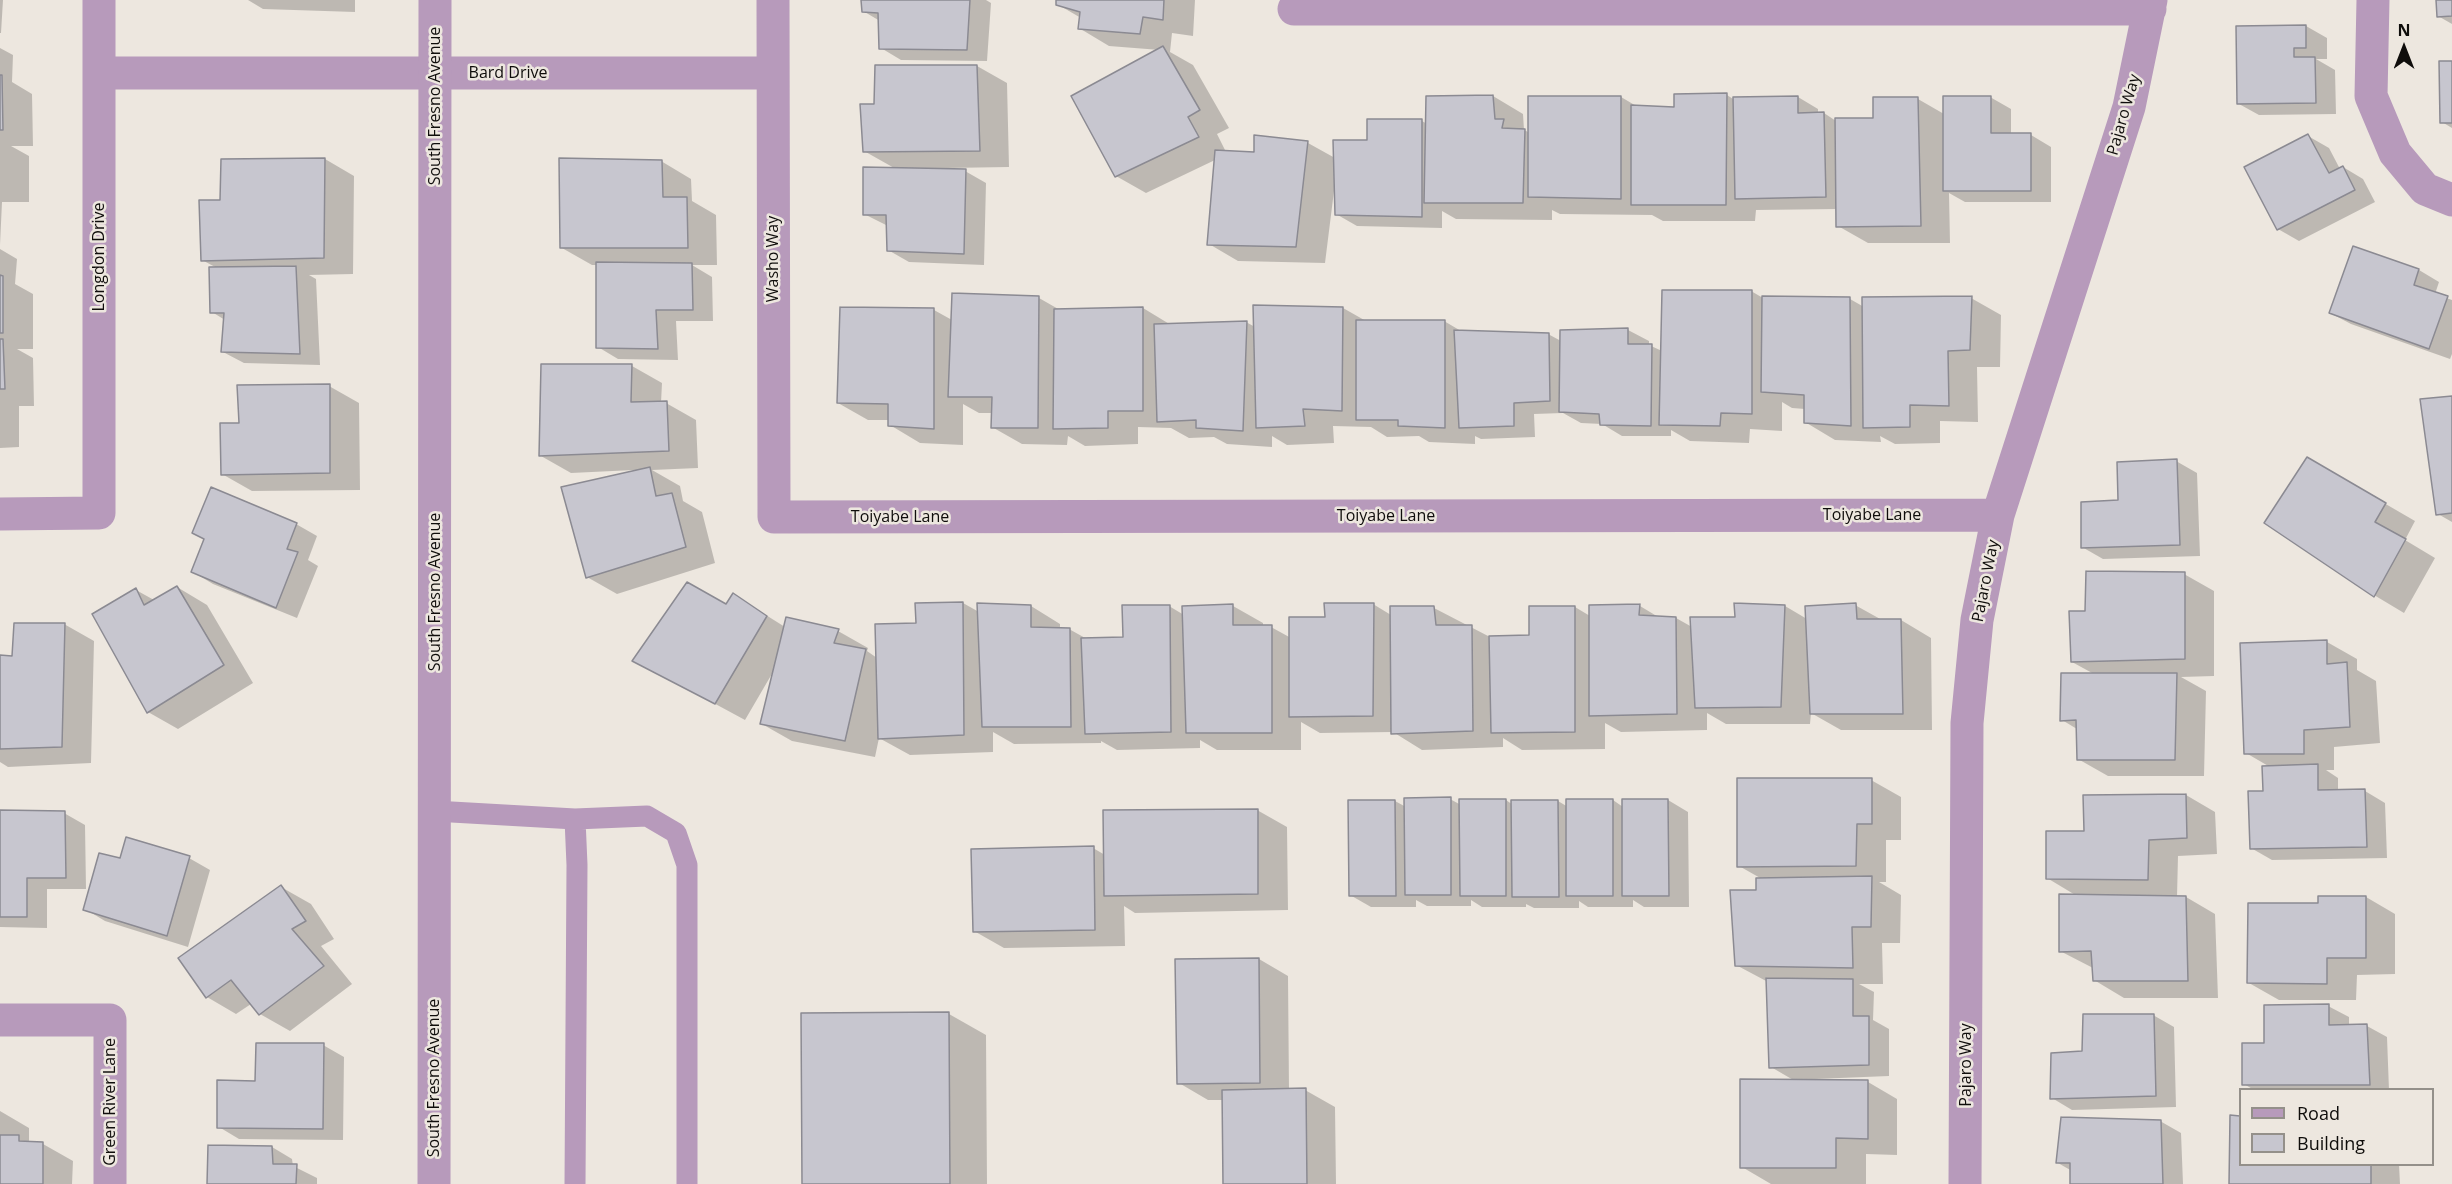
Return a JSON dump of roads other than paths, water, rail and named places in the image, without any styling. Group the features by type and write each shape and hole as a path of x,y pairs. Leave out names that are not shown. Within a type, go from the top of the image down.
{"street":[{"name":"Longdon Drive","path":"0,513 99,513 99,0"},
{"name":"South Fresno Avenue","path":"434,1184 435,0"},
{"name":"Washo Way","path":"773,0 774,517"},
{"path":"2373,0 2371,96 2395,153 2425,189 2452,200"},
{"path":"1294,9 2151,4"},
{"name":"Pajaro Way","path":"1965,1184 1967,723 1977,620 1998,515 2129,107 2151,4"},
{"name":"Bard Drive","path":"99,74 773,73"},
{"name":"Toiyabe Lane","path":"774,517 1998,515"},
{"name":"Green River Lane","path":"0,1020 110,1020 110,1184"}],"lane":[{"path":"434,812 574,819 647,816 676,833 687,865 687,1184"},
{"path":"574,819 577,865 575,1184"}]}
